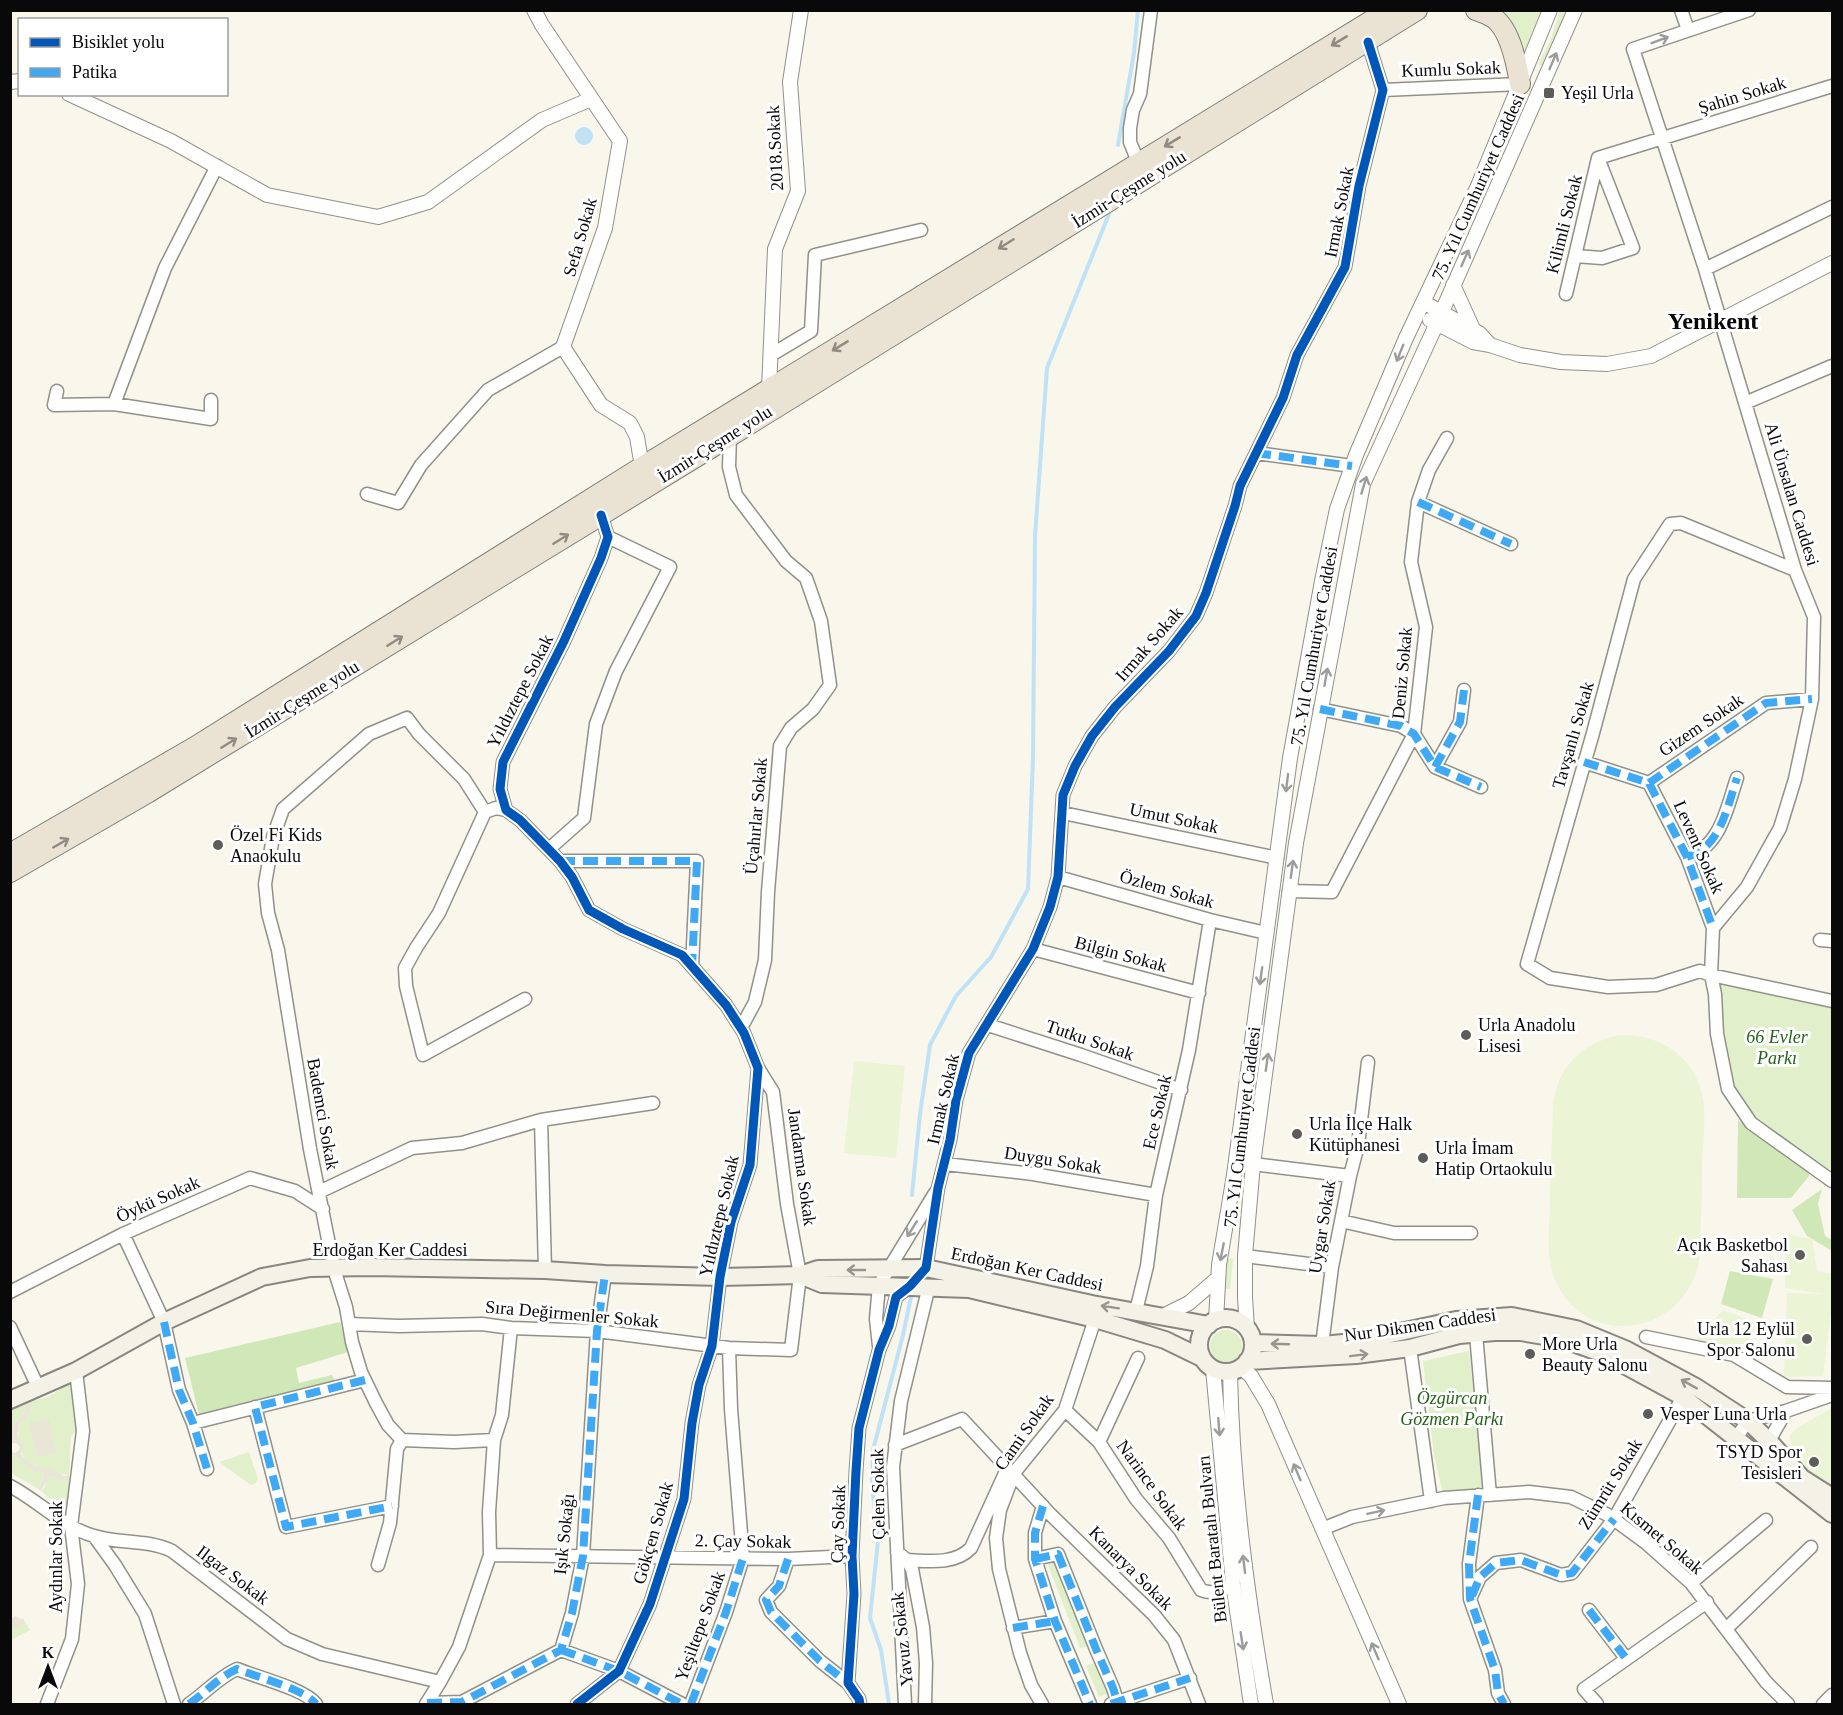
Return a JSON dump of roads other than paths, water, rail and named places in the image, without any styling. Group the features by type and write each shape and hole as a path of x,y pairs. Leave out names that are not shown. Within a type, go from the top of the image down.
{"highway":[{"name":"İzmir-Çeşme yolu","path":"10,854 195,747 642,467 1389,10"},
{"name":"İzmir-Çeşme yolu","path":"10,872 147,793 730,436 1417,10"},
{"path":"1476,10 1495,19 1503,31 1515,56 1520,84"}],"main road":[{"name":"Erdoğan Ker Caddesi","path":"10,1400 76,1371 164,1322 262,1277 310,1268 545,1270 720,1277 800,1275 819,1269 926,1268 1092,1304 1213,1323"},
{"name":"Erdoğan Ker Caddesi","path":"800,1275 822,1284 969,1289 1095,1319 1165,1340 1208,1363"},
{"name":"Nur Dikmen Caddesi","path":"1250,1336 1322,1345 1354,1342 1456,1320 1512,1316 1576,1329 1627,1350 1696,1387 1748,1421 1802,1478 1833,1497"},
{"path":"1233,1320 1250,1336 1252,1351 1239,1367 1208,1363 1200,1340 1203,1332 1213,1323 1233,1320"},
{"name":"Nur Dikmen Caddesi","path":"1239,1367 1356,1355 1410,1347 1459,1335 1521,1332 1562,1340 1604,1354 1683,1397 1833,1514"}],"street":[{"name":"Sefa Sokak","path":"534,10 620,141 605,228 563,347"},
{"name":"2018.Sokak","path":"769,389 775,249 798,191 790,82 801,10"},
{"path":"1138,162 1131,142 1130,128 1133,110 1140,94 1151,10"},
{"name":"75. Yıl Cumhuriyet Caddesi","path":"1213,1323 1290,758 1337,509 1352,466 1420,308 1478,186 1550,10"},
{"name":"75. Yıl Cumhuriyet Caddesi","path":"1250,1336 1245,1297 1245,1256 1253,1164 1289,891 1320,709 1363,484 1575,10"},
{"path":"1681,10 1688,30 1749,10"},
{"name":"Ali Ünsalan Caddesi","path":"1688,30 1633,50 1706,268 1796,570 1814,617 1812,699 1795,779 1780,828 1747,886 1713,928"},
{"path":"1368,42 1383,90"},
{"name":"Kumlu Sokak","path":"1383,90 1520,84"},
{"name":"Şahin Sokak","path":"1663,138 1833,86"},
{"name":"Irmak Sokak","path":"938,1188 945,1164 956,1100 969,1053 1033,949 1050,907 1058,877 1063,795 1075,766 1092,736 1115,707 1169,651 1196,616 1240,486 1283,398 1297,355 1345,267 1359,186 1383,90"},
{"path":"73,96 171,141 267,195 378,217 428,202 542,120 591,99"},
{"name":"Kilimli Sokak","path":"1566,294 1598,158 1663,138"},
{"path":"1575,256 1602,258 1633,248 1598,158"},
{"path":"114,404 165,268 216,166"},
{"path":"1706,268 1833,207"},
{"path":"771,355 811,331 815,255 921,230"},
{"path":"1420,308 1439,318 1473,342 1520,355 1561,362 1607,364 1651,356 1833,263"},
{"path":"1453,285 1468,322 1490,345"},
{"path":"1439,318 1474,330"},
{"path":"367,494 398,503 421,465 488,390 563,347 601,405 630,423 638,437 642,467"},
{"path":"1745,403 1833,366"},
{"path":"57,391 54,405 114,404 211,419 211,399"},
{"name":"Üçahırlar Sokak","path":"730,436 729,467 736,495 786,561 806,578 821,621 830,685 813,709 791,728 780,746 765,960 755,1002 741,1028"},
{"name":"Deniz Sokak","path":"1289,891 1332,892 1414,734 1426,627 1411,562 1418,502 1428,470 1447,438"},
{"path":"1256,453 1352,466"},
{"path":"1418,502 1511,544"},
{"path":"549,849 584,818 596,724 616,671 670,567 608,537 601,515"},
{"name":"Tavşanlı Sokak","path":"1711,975 1700,971 1656,985 1608,987 1550,978 1527,964 1634,579 1676,523 1796,570"},
{"name":"Yıldıztepe Sokak","path":"608,537 601,558 564,640 502,762 500,789 506,810 520,820 560,861 589,910 623,929 682,955 726,1005 741,1028 758,1068 750,1165 731,1222 720,1277 712,1346"},
{"path":"1435,767 1460,722 1464,690"},
{"name":"Gizem Sokak","path":"1649,783 1766,703 1812,699"},
{"path":"1320,709 1401,726 1414,734 1435,767 1481,787"},
{"name":"Bademci Sokak","path":"402,1440 388,1425 365,1380 352,1342 334,1269 308,1138 278,950 268,913 265,884 273,837 283,809 369,734 407,718 419,734 464,779 485,812"},
{"path":"1584,762 1649,783"},
{"path":"1687,857 1698,854 1716,836 1737,778"},
{"name":"Levent Sokak","path":"1649,783 1687,857 1713,928"},
{"path":"506,810 496,808 485,812 439,913 405,968 406,986 423,1055 525,999"},
{"name":"Umut Sokak","path":"1063,813 1277,858"},
{"path":"560,861 697,861 692,966"},
{"name":"Özlem Sokak","path":"1058,877 1210,920 1266,933"},
{"name":"Ece Sokak","path":"1136,1311 1147,1266 1156,1195 1181,1090 1210,920"},
{"path":"1713,928 1711,975 1715,994 1717,1034 1728,1089 1751,1123 1833,1181"},
{"name":"Bilgin Sokak","path":"1033,949 1199,993"},
{"path":"1711,975 1833,1001"},
{"name":"Tutku Sokak","path":"988,1025 1181,1090"},
{"path":"1350,1176 1358,1145 1368,1062"},
{"name":"Jandarma Sokak","path":"758,1068 773,1092 787,1204 800,1275 791,1350"},
{"path":"319,1192 412,1148 462,1143 541,1120 653,1103"},
{"path":"541,1120 545,1270"},
{"name":"Duygu Sokak","path":"945,1164 1033,1174 1156,1195"},
{"name":"Uygar Sokak","path":"1253,1164 1350,1176 1332,1267 1322,1345"},
{"name":"Öykü Sokak","path":"10,1292 123,1234 250,1178 295,1191 323,1209"},
{"path":"879,1350 897,1297 926,1268 938,1188"},
{"path":"879,1350 876,1319 879,1285 938,1188"},
{"path":"1341,1221 1394,1233 1471,1233"},
{"path":"123,1234 164,1322 179,1389 193,1423 207,1468"},
{"path":"1245,1256 1332,1267"},
{"name":"Işık Sokağı","path":"561,1650 572,1613 583,1556 597,1331 605,1274"},
{"path":"1163,1316 1189,1303 1218,1278"},
{"name":"Çelen Sokak","path":"905,1704 905,1561 893,1467 901,1401 929,1286"},
{"name":"Cami Sokak","path":"1042,1704 1031,1685 1013,1628 999,1569 996,1538 1000,1510 1011,1470 1065,1410 1095,1319"},
{"name":"Sıra Değirmenler Sokak","path":"349,1324 399,1326 482,1324 511,1328 597,1331 729,1348 791,1350"},
{"path":"10,1327 38,1387"},
{"path":"426,1703 459,1647 489,1555 489,1512 494,1440 502,1415 511,1328"},
{"path":"1476,1334 1484,1495 1469,1564 1470,1599 1495,1670 1498,1693 1504,1704"},
{"path":"1646,1337 1734,1355 1787,1387 1833,1388"},
{"name":"Gökçen Sokak","path":"577,1704 619,1671 650,1604 684,1499 692,1423 699,1385 712,1346"},
{"path":"1410,1347 1431,1501"},
{"path":"729,1348 731,1409 743,1558"},
{"name":"Çay Sokak","path":"848,1683 854,1594 852,1556 859,1428 879,1350"},
{"path":"1099,1442 1138,1358"},
{"name":"Bülent Baratalı Bulvarı","path":"1208,1363 1233,1584 1251,1704"},
{"path":"1239,1367 1251,1376 1268,1404 1399,1704"},
{"name":"Bülent Baratalı Bulvarı","path":"1239,1367 1230,1416 1239,1529 1254,1639 1266,1704"},
{"name":"Aydınlar Sokak","path":"47,1704 72,1639 78,1584 71,1526 82,1431 76,1371"},
{"path":"193,1423 365,1380"},
{"path":"1736,1438 1748,1421 1833,1395"},
{"name":"Zümrüt Sokak","path":"1470,1599 1480,1577 1496,1563 1521,1560 1561,1575 1572,1573 1614,1519 1683,1397"},
{"path":"255,1407 286,1527 392,1506"},
{"name":"Narince Sokak","path":"1065,1410 1099,1442 1136,1499 1169,1538 1201,1590 1213,1593 1233,1584"},
{"path":"1758,1455 1786,1411"},
{"name":"Kanarya Sokak","path":"895,1445 962,1419 1043,1506 1154,1615 1174,1640 1199,1704"},
{"path":"378,1565 390,1523 397,1449 402,1440 454,1443 494,1440"},
{"path":"905,1561 946,1560 959,1557 967,1552 1011,1470"},
{"name":"Ilgaz Sokak","path":"10,1486 71,1526 94,1536 161,1546 172,1551 287,1639 331,1656 440,1682"},
{"name":"Kısmet Sokak","path":"1322,1529 1352,1517 1431,1501 1529,1492 1571,1497 1614,1519 1691,1583 1766,1682 1788,1704"},
{"path":"1043,1506 1035,1533 1035,1559 1055,1621 1090,1704"},
{"path":"1691,1583 1766,1520"},
{"path":"94,1536 145,1614 174,1704"},
{"path":"1726,1629 1811,1547"},
{"path":"1035,1559 1058,1554 1113,1688 1115,1704 1190,1678"},
{"name":"2. Çay Sokak","path":"489,1555 788,1559 852,1556"},
{"name":"Yeşiltepe Sokak","path":"691,1704 726,1612 743,1558"},
{"path":"788,1559 779,1586 766,1600 771,1612 820,1661 848,1683 859,1702"},
{"name":"Yavuz Sokak","path":"905,1561 923,1627 926,1663 925,1704"},
{"path":"1597,1704 1584,1689 1626,1657 1707,1602"},
{"path":"1589,1610 1626,1657"},
{"path":"1013,1628 1055,1621"},
{"path":"426,1703 462,1702 561,1650 619,1671 682,1704"},
{"path":"189,1704 210,1689 225,1674 237,1669 287,1687 312,1699 316,1704"},
{"path":"1823,1704 1833,1695"}],"water":[{"path":"580,127 588,127 593,132 591,143 580,145 575,140 575,132"}],"waterway":[{"path":"1118,145 1134,53 1138,10"},
{"path":"912,1195 930,1045 956,996 991,957 1028,889 1033,758 1035,536 1047,368 1109,214"},
{"path":"889,1704 881,1650 870,1618 878,1541 872,1484 873,1450 912,1292"}],"place":[{"name":"Yeşil Urla","path":"1549,93"},
{"name":"Özel Fi Kids Anaokulu","path":"218,845"},
{"name":"Urla Anadolu Lisesi","path":"1466,1035"},
{"name":"Urla İlçe Halk Kütüphanesi","path":"1297,1134"},
{"name":"Urla İmam Hatip Ortaokulu","path":"1423,1158"},
{"name":"Açık Basketbol Sahası","path":"1800,1255"},
{"name":"Urla 12 Eylül Spor Salonu","path":"1807,1339"},
{"name":"More Urla Beauty Salonu","path":"1530,1354"},
{"name":"Vesper Luna Urla","path":"1648,1414"},
{"name":"TSYD Spor Tesisleri","path":"1814,1462"}],"district":[{"name":"Yenikent","path":"1713,321"}],"park label":[{"name":"66 Evler Parkı","path":"1777,1047"},
{"name":"Özgürcan Gözmen Parkı","path":"1452,1408"}]}
